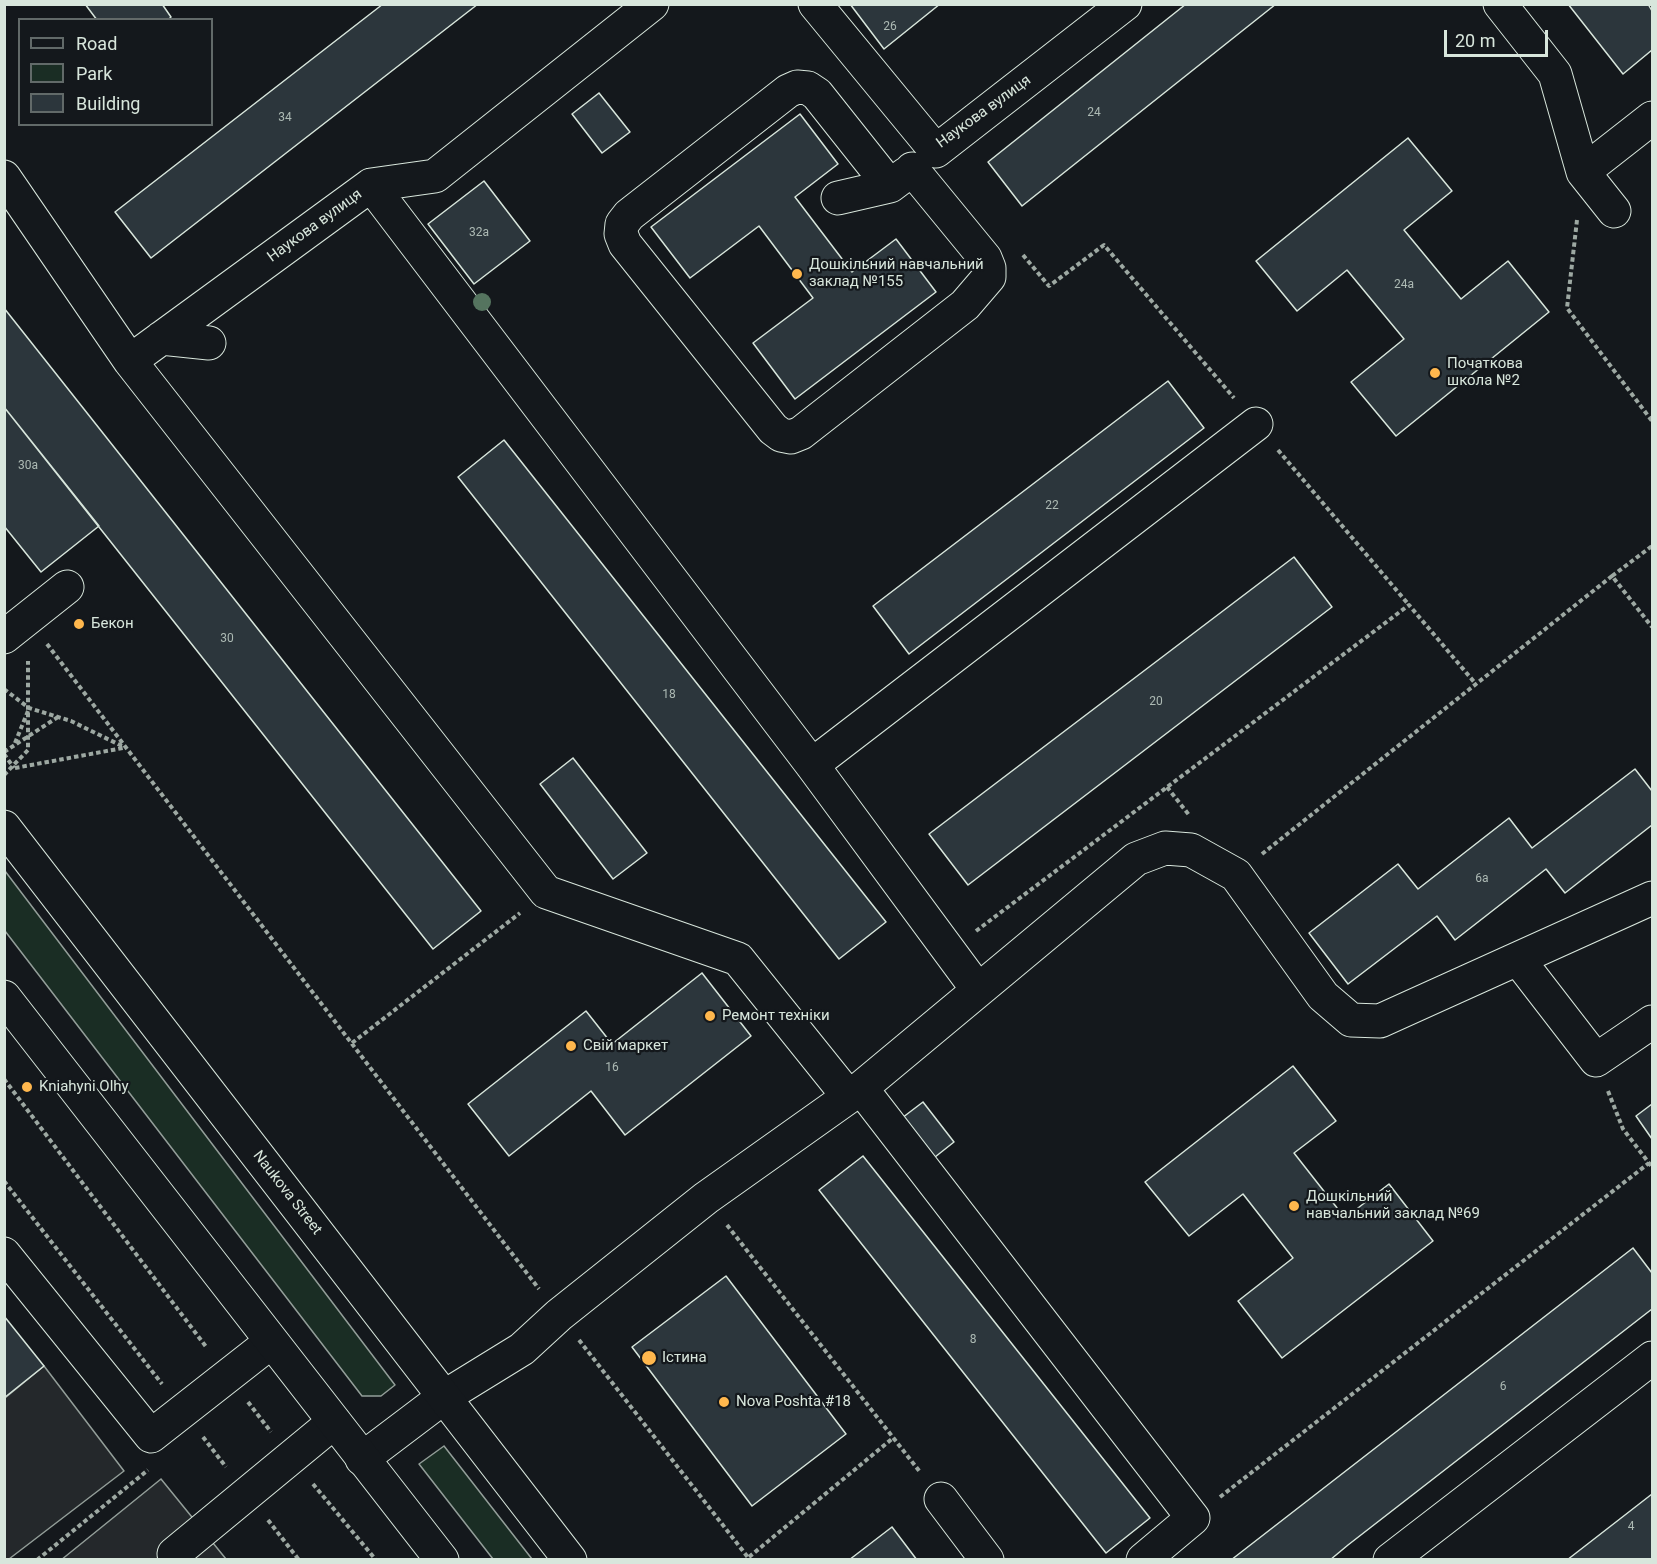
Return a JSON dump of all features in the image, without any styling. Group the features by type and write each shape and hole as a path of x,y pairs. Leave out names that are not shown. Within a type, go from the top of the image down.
{"main road":[{"name":"Наукова вулиця","path":"130,362 371,185 435,176 652,4"},
{"name":"Наукова вулиця","path":"815,4 913,169 1125,4"},
{"path":"1500,4 1555,74 1583,172 1614,211"},
{"path":"797,87 808,88 817,94 913,169 985,258 989,268 989,277 965,304 801,433 791,437 781,435 773,429 625,244 621,234 622,224 628,215 788,91 797,87"},
{"path":"1583,172 1653,118"},
{"path":"838,198 913,169"},
{"path":"4,177 130,362 546,892 738,959 855,1092 1193,1518 1143,1560"},
{"path":"371,185 812,765 978,990"},
{"path":"162,338 208,343"},
{"path":"812,765 1256,424"},
{"path":"16,628 67,587"},
{"name":"Naukova Street","path":"4,827 570,1560"},
{"path":"362,1459 444,1397 522,1349 559,1315 706,1198 855,1092 1136,859 1165,848 1191,850 1236,875 1323,996 1351,1020 1380,1022 1653,898"},
{"path":"1518,959 1596,1060 1653,1022"},
{"path":"4,997 442,1560"},
{"path":"4,1254 151,1436 271,1342"},
{"path":"1390,1560 1653,1358"},
{"path":"174,1554 334,1422"},
{"path":"941,1499 987,1560"}],"path":[{"path":"1583,172 1567,308 1653,421"},
{"path":"1019,250 1049,286 1104,245 1475,683"},
{"path":"1236,875 1475,683 1611,576 1653,546"},
{"path":"1611,576 1653,627"},
{"path":"950,951 1409,605"},
{"path":"4,776 14,768 28,750 29,708 16,628"},
{"path":"16,628 125,747 559,1315 749,1558 893,1438"},
{"path":"4,689 29,708 58,717 125,747"},
{"path":"15,744 29,708"},
{"path":"14,768 4,753 58,717"},
{"path":"14,768 125,747"},
{"path":"352,1043 546,892"},
{"path":"1596,1060 1623,1129 1653,1167"},
{"path":"4,1078 229,1377 376,1560"},
{"path":"1193,1518 1649,1163"},
{"path":"4,1181 299,1560"},
{"path":"706,1198 941,1499"},
{"path":"37,1560 153,1466"}],"green space":[{"path":"5,871 395,1385 381,1396 362,1396 5,931"},
{"path":"444,1446 532,1559 493,1559 419,1464"}],"shaded area":[{"path":"44,1366 124,1471 5,1560 5,1398"},
{"path":"161,1479 226,1559 61,1560"}],"building":[{"path":"85,4 162,4 171,17 170,18 96,18"},
{"path":"383,4 478,4 151,258 115,212"},
{"path":"850,4 940,4 884,49"},
{"path":"1186,4 1276,4 1022,206 988,162"},
{"path":"1568,4 1648,4 1652,11 1652,50 1623,74"},
{"path":"599,93 630,132 602,153 572,114"},
{"path":"800,114 838,164 795,197 852,272 896,239 936,292 795,399 753,343 813,298 759,226 690,278 651,227"},
{"path":"1408,138 1452,191 1404,230 1461,299 1508,261 1549,312 1396,436 1351,382 1404,339 1347,270 1297,311 1256,261"},
{"path":"484,181 530,241 474,284 428,224"},
{"path":"4,308 481,911 433,949 4,407"},
{"path":"1168,381 1204,428 909,654 873,606"},
{"path":"4,407 99,526 41,572 4,526"},
{"path":"504,440 886,922 839,959 458,477"},
{"path":"1294,557 1332,607 968,885 929,834"},
{"path":"573,758 647,853 613,879 540,784"},
{"path":"1635,769 1652,791 1652,825 1565,893 1546,869 1455,940 1437,916 1348,984 1309,933 1398,864 1418,889 1509,818 1532,848"},
{"path":"702,973 751,1036 625,1135 591,1091 509,1156 468,1104 586,1011 612,1044"},
{"name":"Дошкільний навчальний заклад №69","path":"1293,1066 1336,1121 1294,1153 1345,1218 1389,1184 1433,1241 1282,1358 1238,1301 1293,1258 1243,1194 1189,1236 1145,1182"},
{"path":"923,1102 954,1142 930,1161 898,1121"},
{"path":"1652,1104 1652,1139 1636,1116"},
{"path":"863,1156 1150,1518 1106,1553 819,1190"},
{"path":"1633,1248 1652,1273 1652,1309 1330,1560 1231,1560"},
{"path":"726,1276 846,1434 752,1506 632,1347"},
{"path":"4,1316 44,1366 4,1398"},
{"path":"1652,1494 1652,1560 1567,1560"},
{"path":"892,1527 917,1560 849,1560"}],"place":[{"name":"Дошкільний навчальний заклад №155","path":"797,274"},
{"name":"Початкова школа №2","path":"1435,373"},
{"name":"Бекон","path":"79,624"},
{"name":"Ремонт техніки","path":"710,1016"},
{"name":"Свiй маркет","path":"571,1046"},
{"name":"Kniahyni Olhy","path":"27,1087"},
{"name":"Дошкільний навчальний заклад №69","path":"1294,1206"},
{"name":"Істина","path":"649,1358"},
{"name":"Nova Poshta #18","path":"724,1402"}]}
